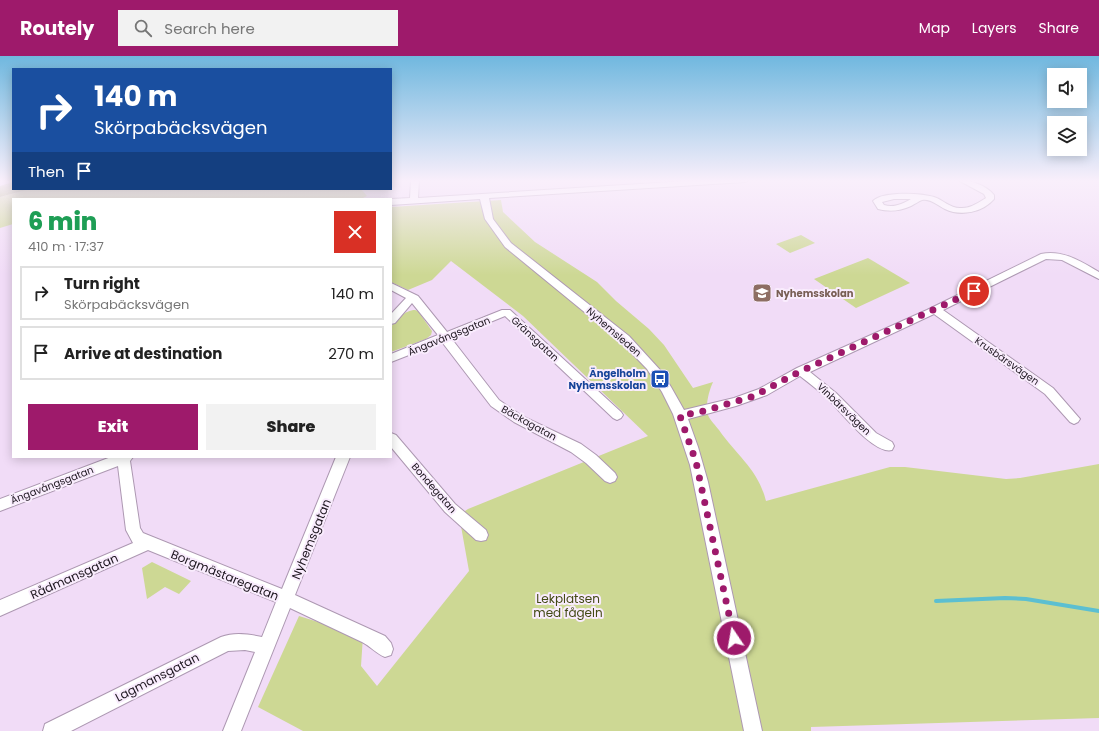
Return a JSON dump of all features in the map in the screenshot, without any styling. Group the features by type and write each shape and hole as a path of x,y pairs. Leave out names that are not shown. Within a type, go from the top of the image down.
{"street":[{"name":"Nyhemsleden","path":"487,212 489,219 508,245 616,332 642,356 660,379 680,416 696,462 753,731"},
{"path":"680,416 704,411 754,396 801,371 935,310 1041,257 1055,256 1068,259 1099,276"},
{"name":"Bäckagatan","path":"392,287 414,298 495,403 518,419 584,453 610,477"},
{"path":"392,320 409,300 414,298"},
{"name":"Krusbärsvägen","path":"935,310 1049,391 1074,419"},
{"name":"Ängavångsgatan","path":"392,358 506,312"},
{"name":"Gränsgatan","path":"506,312 616,414"},
{"name":"Vinbärsvägen","path":"801,371 832,396 871,436 887,446"},
{"name":"Bondegatan","path":"392,439 450,508 481,535"},
{"name":"Ängavångsgatan","path":"0,505 121,458"},
{"name":"Borgmästaregatan","path":"124,458 134,530 138,538 148,544 286,599 374,639 385,649"},
{"name":"Nyhemsgatan","path":"232,731 343,458"},
{"name":"Rådmansgatan","path":"0,608 148,544"},
{"name":"Lagmansgatan","path":"52,731 227,643 245,642 267,646"}],"green space":[{"path":"0,212 12,212 12,224 0,228"},
{"name":"Lekplatsen med fågeln","path":"392,212 503,212 535,242 597,282 616,301 649,329 664,345 693,388 713,382 708,398 708,415 752,471 758,480 766,501 890,467 905,467 1006,479 1020,478 1099,464 1099,718 811,727 811,731 303,731 258,707 299,616 363,636 361,666 377,686 469,571 459,515 468,509 648,436 523,316 451,261 432,280 408,290 392,282"},
{"path":"801,235 815,243 790,253 776,244"},
{"path":"868,258 910,283 856,308 814,279"},
{"path":"411,310 418,311 432,331 431,335 426,339 392,352 392,326 397,319"},
{"path":"152,562 191,581 179,594 165,587 147,599 142,568"}],"waterway":[{"path":"936,601 1005,598 1026,599 1099,611"}],"place":[{"name":"Nyhemsskolan","path":"762,293"},
{"name":"Ängelholm Nyhemsskolan","path":"660,379"}],"route":[{"path":"734,638 696,462 680,416 704,411 754,396 797,373 932,312 974,291"}]}
